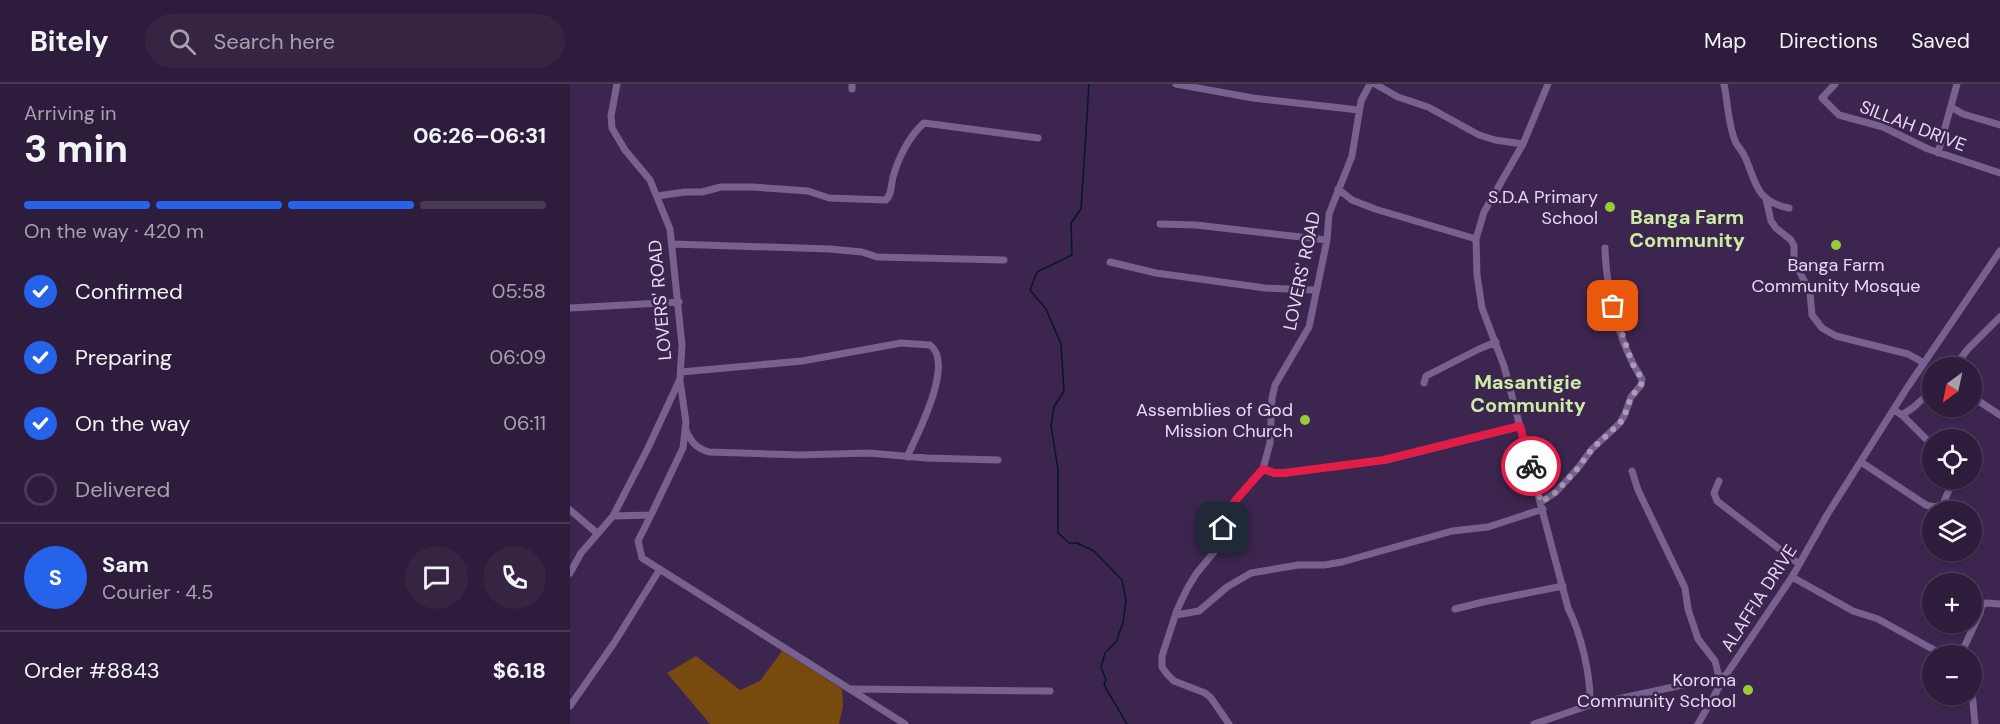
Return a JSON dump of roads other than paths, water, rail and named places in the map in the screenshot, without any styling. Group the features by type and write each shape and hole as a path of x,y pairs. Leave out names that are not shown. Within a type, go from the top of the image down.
{"street":[{"name":"LOVERS' ROAD","path":"570,573 597,533 613,516 648,448 680,375 682,345 670,230 650,180 625,150 612,128 611,116 617,84"},
{"path":"1176,84 1253,98 1359,110"},
{"name":"LOVERS' ROAD","path":"1229,724 1205,693 1174,681 1162,667 1162,656 1187,589 1214,552 1228,513 1235,501 1263,469 1270,443 1272,398 1275,385 1306,334 1327,240 1329,214 1352,156 1361,101 1370,84"},
{"path":"1375,84 1398,97 1428,107 1479,135 1523,144"},
{"path":"1548,84 1523,144 1484,212 1476,239 1477,275 1482,308 1496,342 1586,665 1591,689 1590,705"},
{"path":"1724,84 1732,131 1736,143 1744,154 1752,177 1766,199 1789,208"},
{"name":"SILLAH DRIVE","path":"1835,84 1822,98 1839,115 1884,127 1911,142 1938,153 2000,174"},
{"path":"1938,153 1957,84"},
{"path":"1951,107 1963,114 2000,125"},
{"path":"657,196 702,192 721,187 752,187 808,191 829,198 886,200 890,194 893,176 905,149 924,123 1038,138"},
{"path":"1338,189 1352,200 1375,209 1476,239"},
{"path":"1766,199 1771,221 1791,240 1794,246 1794,261 1810,292 1812,315 1822,328 1836,336 1908,354 1922,362"},
{"path":"1160,224 1196,225 1327,240"},
{"path":"672,244 830,249 862,252 877,257 1004,260"},
{"path":"1176,615 1201,610 1227,587 1251,573 1298,565 1342,562 1452,531 1488,528 1542,506 1578,468 1592,449 1620,423 1631,397 1641,385 1642,379 1632,363 1613,306 1606,273 1605,248"},
{"name":"ALAFFIA DRIVE","path":"1928,357 2000,251"},
{"path":"1110,262 1156,273 1265,288 1315,290"},
{"path":"570,308 679,302"},
{"path":"1962,357 2000,317"},
{"path":"1424,382 1430,374 1496,342"},
{"path":"905,724 642,558 637,546 639,537 683,448 686,430 680,375 802,361 901,343 930,345 936,351 937,361 934,394 908,457"},
{"name":"ALAFFIA DRIVE","path":"1534,724 1590,705 1723,676 1792,577 1827,515 1922,366"},
{"path":"1902,415 1922,399"},
{"path":"1982,403 2000,415"},
{"path":"1894,410 1922,435"},
{"path":"1263,469 1274,473 1284,473 1384,460 1520,426"},
{"path":"686,430 693,444 709,452 800,455 868,453 908,457 998,460"},
{"path":"1861,462 1926,505 1934,507 1943,504 1949,489"},
{"path":"1632,471 1638,490 1685,588 1688,609 1698,639 1723,676 1698,724"},
{"path":"1719,481 1714,493 1717,501 1799,564"},
{"path":"570,510 597,533"},
{"path":"613,516 651,515"},
{"path":"570,706 614,643 660,569"},
{"path":"1792,577 1853,611 1878,619 1925,645"},
{"path":"1455,609 1563,586"},
{"path":"1965,645 1982,605 2000,604"},
{"path":"851,689 1050,691"},
{"path":"1973,705 1974,724"}],"waterway":[{"path":"1089,84 1081,209 1071,223 1072,255 1037,272 1030,290 1046,309 1061,344 1064,391 1054,407 1051,426 1058,469 1058,533 1069,543 1077,543 1094,551 1122,580 1126,600 1123,623 1116,642 1105,653 1101,667 1106,680 1104,685 1127,724"}],"place":[{"name":"S.D.A Primary School","path":"1610,207"},
{"name":"Banga Farm Community Mosque","path":"1836,245"},
{"name":"Assemblies of God Mission Church","path":"1305,420"},
{"name":"Koroma Community School","path":"1748,690"}],"district":[{"name":"Banga Farm Community","path":"1687,228"},
{"name":"Masantigie Community","path":"1528,394"}]}
